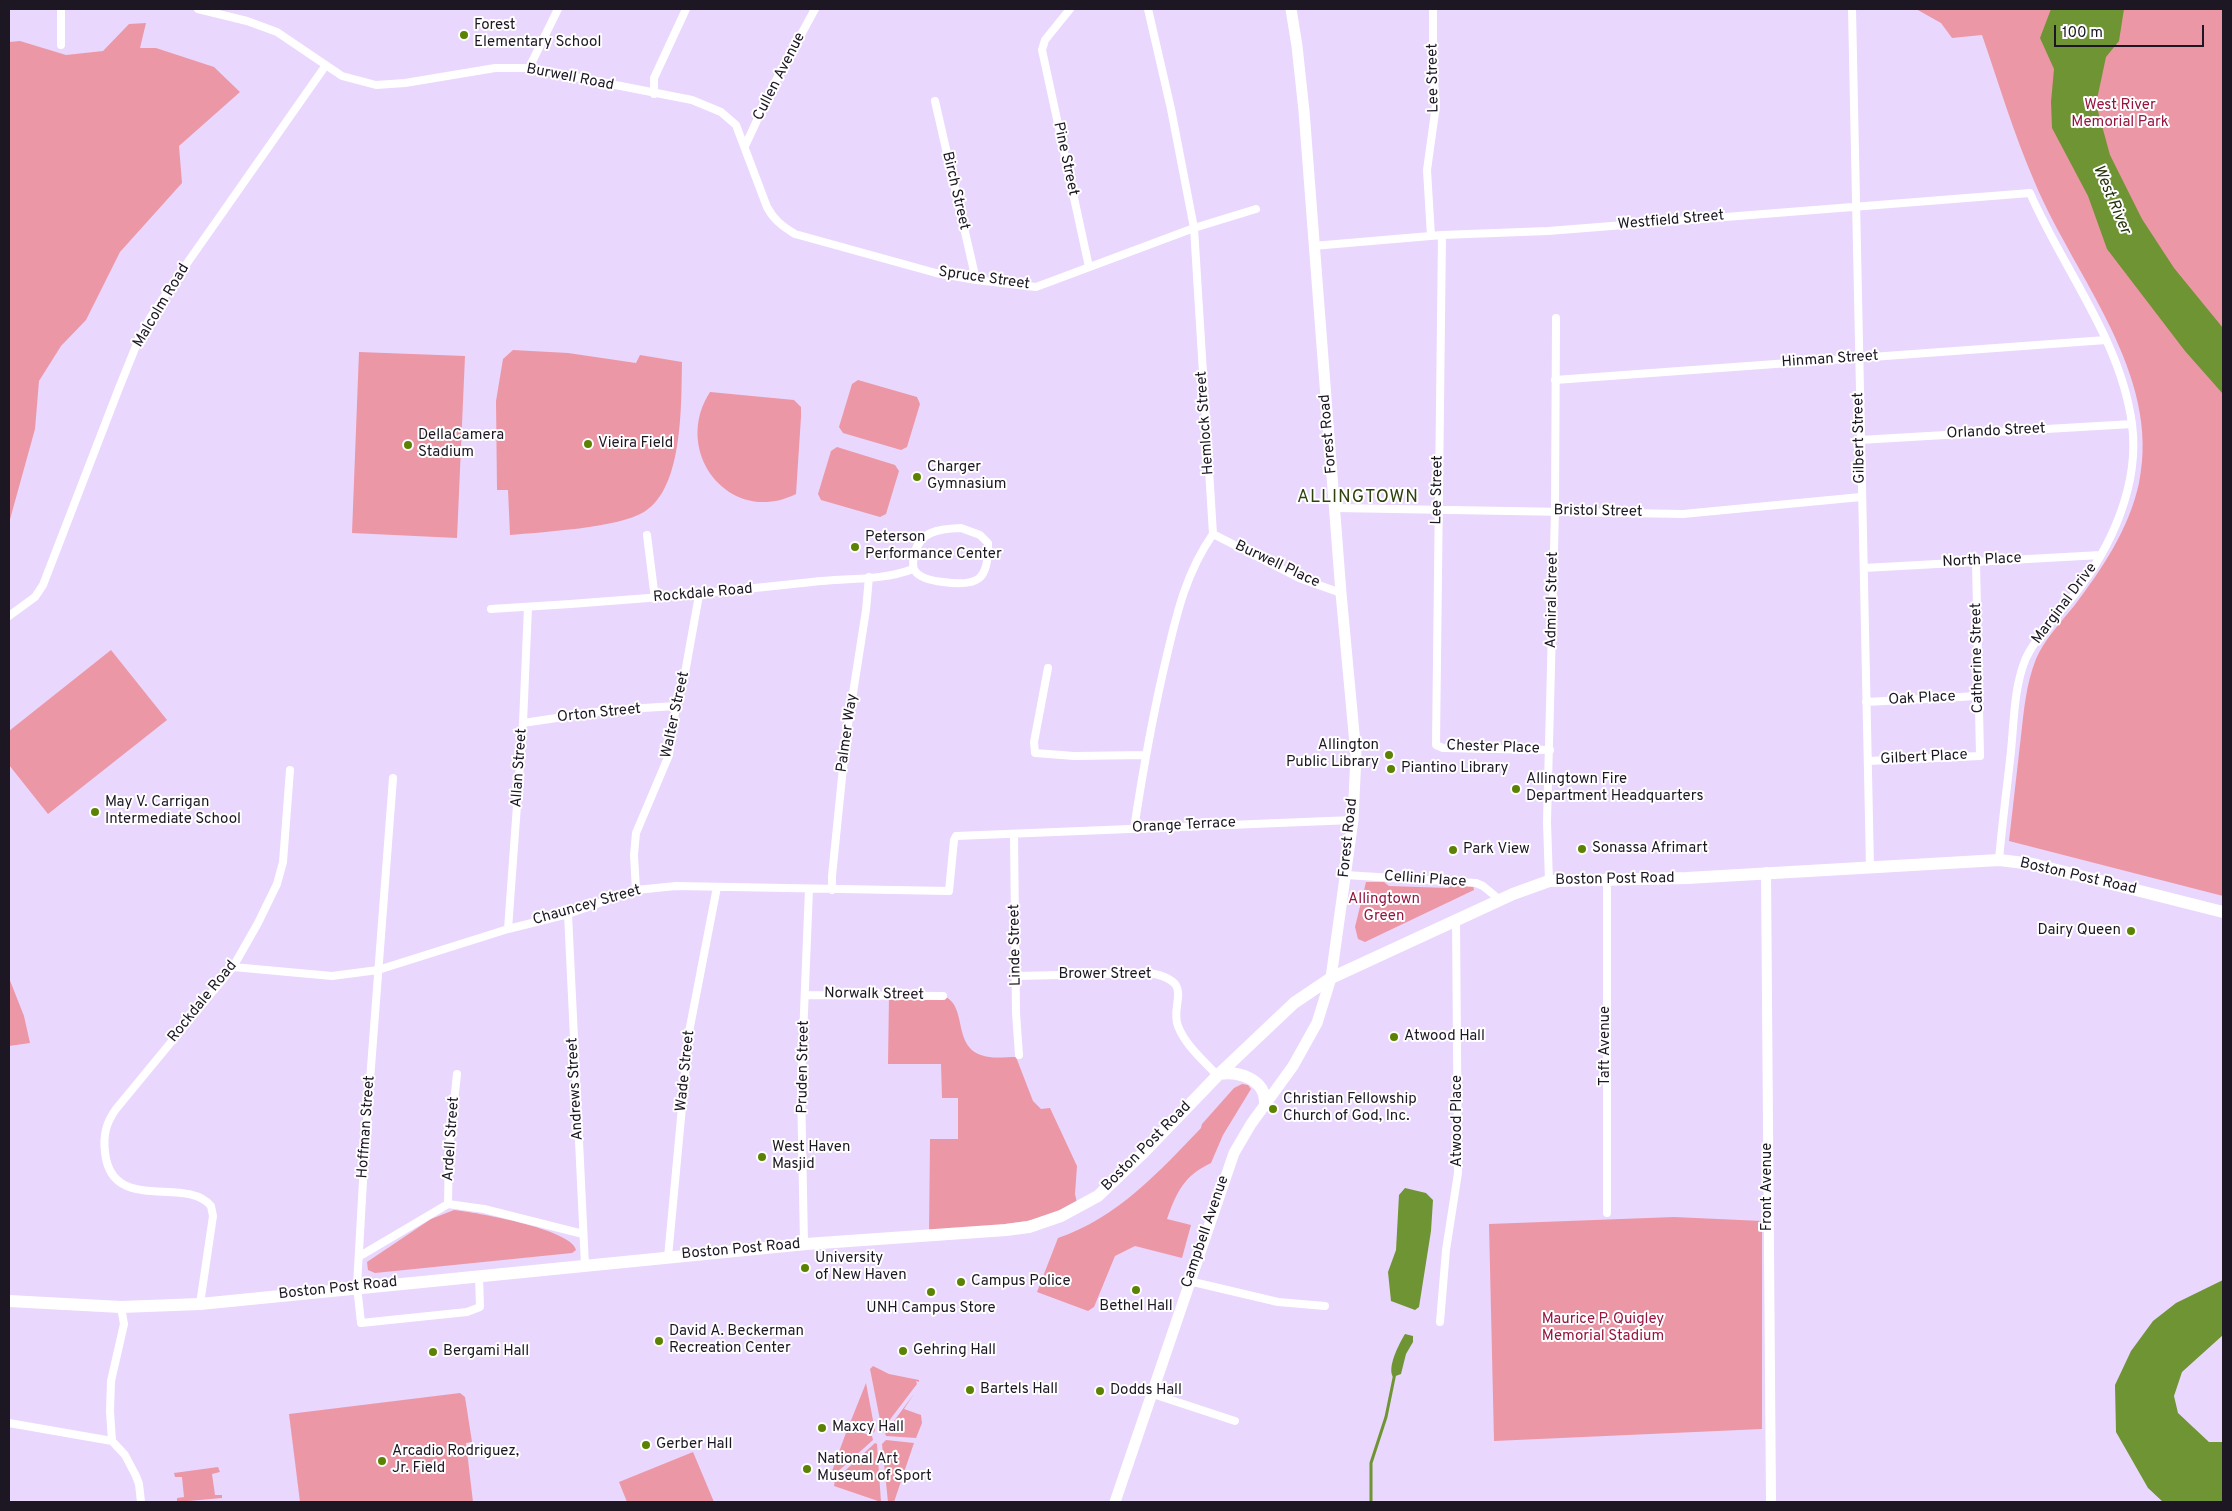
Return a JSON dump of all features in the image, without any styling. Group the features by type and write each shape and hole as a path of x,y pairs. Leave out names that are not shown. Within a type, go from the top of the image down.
{"main road":[{"name":"Forest Road","path":"1291,9 1304,111 1341,593 1356,755 1353,820 1331,978"},
{"name":"Boston Post Road","path":"9,1302 121,1307 200,1304 357,1286 804,1244 1029,1227 1061,1216 1098,1196 1270,1023 1294,1003 1331,978 1456,919 1549,881 1687,878 1999,860 2033,864 2223,912"},
{"name":"Campbell Avenue","path":"1115,1502 1234,1153 1244,1133 1305,1047 1317,1023 1331,978"},
{"path":"1218,1074 1235,1073 1251,1078 1262,1090 1265,1104"}],"street":[{"path":"61,9 61,45"},
{"name":"Burwell Road","path":"198,9 247,21 277,32 342,76 376,85 390,85 466,72 529,68 692,100 721,112 736,125 766,206 773,219 795,234"},
{"path":"529,68 558,9"},
{"path":"654,94 654,78 686,9"},
{"name":"Cullen Avenue","path":"745,146 774,84 815,9"},
{"name":"Pine Street","path":"1070,9 1045,40 1042,50 1089,267"},
{"name":"Hemlock Street","path":"1148,9 1194,228 1213,534"},
{"name":"Lee Street","path":"1431,236 1427,170 1436,105 1433,70 1433,9"},
{"name":"Gilbert Street","path":"1852,9 1870,867"},
{"name":"Malcolm Road","path":"9,616 35,597 43,585 126,372 150,318 326,65"},
{"name":"Birch Street","path":"935,101 976,280"},
{"name":"Westfield Street","path":"1313,246 1442,235 1548,231 2030,193"},
{"name":"Marginal Drive","path":"1999,860 2016,700 2026,658 2101,555 2126,498 2132,471 2132,424 2121,377 2106,340 2030,193"},
{"name":"Spruce Street","path":"795,234 891,262 976,280 1036,287 1194,228 1256,209"},
{"name":"Lee Street","path":"1436,744 1442,235"},
{"name":"Admiral Street","path":"1549,881 1547,822 1550,750 1556,318"},
{"name":"Hinman Street","path":"1555,380 2106,340"},
{"name":"Orlando Street","path":"1860,440 2132,424"},
{"name":"Bristol Street","path":"1335,508 1683,514 1861,497"},
{"path":"961,528 980,535 988,543 988,561 982,574 973,584 938,582 921,576 913,569 917,546 923,537 932,531 961,528"},
{"path":"1134,830 1144,755 1180,598 1198,556 1213,534"},
{"name":"Burwell Place","path":"1213,534 1299,578 1341,593"},
{"path":"647,535 655,599"},
{"name":"North Place","path":"1864,568 2101,555"},
{"name":"Catherine Street","path":"1976,561 1980,756"},
{"name":"Rockdale Road","path":"491,608 699,596 899,574 913,569"},
{"name":"Palmer Way","path":"832,890 846,738 866,610 869,577"},
{"name":"Walter Street","path":"636,890 634,855 636,833 669,755 676,706 685,673 699,596"},
{"name":"Allan Street","path":"508,929 523,723 528,607"},
{"path":"1048,668 1036,735 1035,753 1074,756 1144,755"},
{"name":"Oak Place","path":"1866,702 1978,696"},
{"name":"Orton Street","path":"523,723 610,710 676,706"},
{"name":"Chester Place","path":"1436,744 1442,748 1550,750"},
{"name":"Gilbert Place","path":"1868,761 1980,756"},
{"name":"Rockdale Road","path":"200,1304 213,1216 211,1206 194,1196 124,1186 112,1175 107,1165 104,1140 107,1124 116,1109 233,967 277,884 283,862 290,770"},
{"name":"Hoffman Street","path":"393,778 357,1286 361,1323 467,1312 480,1307 479,1275"},
{"name":"Orange Terrace","path":"1014,834 1353,820"},
{"name":"Chauncey Street","path":"233,967 332,976 378,970 508,929 568,914 636,890 676,886 949,891 956,836 1014,834"},
{"name":"Linde Street","path":"1014,834 1019,1055"},
{"name":"Front Avenue","path":"1766,872 1771,1502"},
{"name":"Cellini Place","path":"1345,875 1476,883 1483,886 1500,900"},
{"name":"Taft Avenue","path":"1607,879 1607,1213"},
{"name":"Wade Street","path":"668,1257 689,1032 717,887"},
{"name":"Pruden Street","path":"804,1244 801,1086 809,889"},
{"name":"Andrews Street","path":"568,914 585,1265"},
{"name":"Atwood Place","path":"1440,1322 1446,1250 1458,1172 1456,919"},
{"name":"Brower Street","path":"1016,976 1150,973 1167,978 1178,992 1176,1020 1182,1034 1218,1074"},
{"name":"Norwalk Street","path":"806,994 944,996"},
{"name":"Ardell Street","path":"448,1204 449,1149 457,1074"},
{"path":"360,1256 448,1204 484,1208 582,1234"},
{"path":"1189,1281 1278,1302 1325,1306"},
{"path":"112,1441 111,1381 124,1324 121,1307"},
{"path":"1153,1394 1236,1421"},
{"path":"9,1423 112,1441 125,1455 140,1484 141,1502"}],"green space":[{"name":"West River Memorial Park","path":"1916,9 2223,9 2223,896 2009,841 2024,707 2036,659 2053,631 2095,578 2129,516 2139,483 2143,443 2138,403 2127,365 2111,328 2052,219 2027,165 1982,35 1952,38 1941,23"},
{"path":"146,23 140,48 156,48 214,67 240,92 179,146 182,183 120,252 86,320 61,346 39,381 35,429 9,523 9,42 20,41 66,55 103,51 129,24"},
{"name":"Vieira Field","path":"513,350 568,353 636,363 640,355 682,362 680,421 673,465 667,484 657,500 644,512 617,522 599,526 510,535 508,490 497,490 496,401 503,359"},
{"name":"DellaCamera Stadium","path":"359,352 465,356 457,538 352,533"},
{"path":"858,380 917,397 920,404 907,447 901,450 843,433 839,427 852,384"},
{"path":"710,392 794,400 801,407 796,494 772,502 749,500 730,492 714,478 703,459 698,438 700,415"},
{"path":"837,447 895,465 899,471 886,514 880,517 821,500 818,494 831,451"},
{"path":"111,650 167,720 48,814 9,765 9,731"},
{"name":"Allingtown Green","path":"1366,882 1384,882 1389,886 1448,888 1452,885 1473,886 1474,890 1365,942 1358,939 1355,927"},
{"path":"9,978 24,1016 30,1043 9,1046"},
{"path":"889,996 943,996 951,1000 955,1007 966,1043 972,1050 989,1057 1016,1057 1033,1101 1041,1109 1050,1108 1077,1166 1075,1194 1078,1208 1061,1216 929,1235 930,1139 958,1139 958,1098 942,1098 941,1064 888,1064"},
{"path":"1242,1084 1248,1085 1251,1089 1223,1135 1211,1163 1194,1173 1183,1185 1174,1200 1167,1219 1191,1225 1182,1258 1135,1246 1115,1256 1094,1307 1088,1311 1037,1292 1058,1238 1099,1219 1136,1192 1201,1128 1202,1124 1234,1088"},
{"path":"454,1210 500,1218 541,1229 570,1242 576,1250 572,1253 375,1273 368,1270 367,1262 431,1219"},
{"name":"Maurice P. Quigley Memorial Stadium","path":"1674,1217 1762,1221 1762,1429 1494,1441 1489,1224"},
{"path":"873,1366 889,1374 919,1380 919,1382 916,1381 917,1384 882,1430 870,1369"},
{"path":"866,1383 875,1431 873,1433 850,1423"},
{"name":"Arcadio Rodriguez, Jr. Field","path":"460,1393 465,1397 472,1442 466,1443 473,1502 300,1502 289,1414"},
{"path":"914,1394 904,1409 921,1415 922,1423 916,1438 886,1436 885,1433"},
{"path":"850,1429 872,1436 873,1440 834,1475 832,1471 847,1430"},
{"path":"886,1440 914,1443 894,1502 888,1502 882,1444"},
{"path":"875,1443 877,1444 881,1502 834,1486 835,1480"},
{"path":"693,1452 714,1502 627,1502 619,1482"},
{"path":"218,1467 220,1472 212,1474 215,1495 222,1495 222,1498 177,1502 177,1498 184,1497 182,1477 175,1477 174,1473"}],"water":[{"name":"West River","path":"2051,9 2124,9 2119,41 2106,57 2096,104 2110,155 2142,219 2174,268 2223,328 2223,394 2185,351 2107,249 2088,196 2052,128 2051,102 2054,69 2040,38"},
{"path":"1405,1188 1426,1193 1433,1200 1431,1231 1419,1307 1415,1310 1391,1301 1388,1272 1396,1250 1399,1195"},
{"path":"2223,1280 2223,1335 2182,1372 2174,1396 2178,1413 2209,1442 2223,1442 2223,1502 2163,1502 2148,1488 2116,1432 2115,1385 2131,1351 2153,1321 2176,1303"},
{"path":"1405,1334 1413,1336 1413,1342 1406,1354 1401,1374 1393,1377 1393,1362"}],"waterway":[{"path":"1371,1502 1371,1463 1386,1417 1395,1373"}],"place":[{"name":"Forest Elementary School","path":"464,35"},
{"name":"Vieira Field","path":"588,444"},
{"name":"DellaCamera Stadium","path":"408,445"},
{"name":"Charger Gymnasium","path":"917,477"},
{"name":"Peterson Performance Center","path":"855,547"},
{"name":"Allington Public Library","path":"1389,755"},
{"name":"Piantino Library","path":"1391,769"},
{"name":"Allingtown Fire Department Headquarters","path":"1516,789"},
{"name":"May V. Carrigan Intermediate School","path":"95,812"},
{"name":"Sonassa Afrimart","path":"1582,849"},
{"name":"Park View","path":"1453,850"},
{"name":"Dairy Queen","path":"2131,931"},
{"name":"Atwood Hall","path":"1394,1037"},
{"name":"Christian Fellowship Church of God, Inc.","path":"1273,1109"},
{"name":"West Haven Masjid","path":"762,1157"},
{"name":"University of New Haven","path":"805,1268"},
{"name":"Campus Police","path":"961,1282"},
{"name":"Bethel Hall","path":"1136,1290"},
{"name":"UNH Campus Store","path":"931,1292"},
{"name":"David A. Beckerman Recreation Center","path":"659,1341"},
{"name":"Gehring Hall","path":"903,1351"},
{"name":"Bergami Hall","path":"433,1352"},
{"name":"Bartels Hall","path":"970,1390"},
{"name":"Dodds Hall","path":"1100,1391"},
{"name":"Maxcy Hall","path":"822,1428"},
{"name":"Gerber Hall","path":"646,1445"},
{"name":"Arcadio Rodriguez, Jr. Field","path":"382,1461"},
{"name":"National Art Museum of Sport","path":"807,1469"}],"district":[{"name":"ALLINGTOWN","path":"1358,498"}]}
